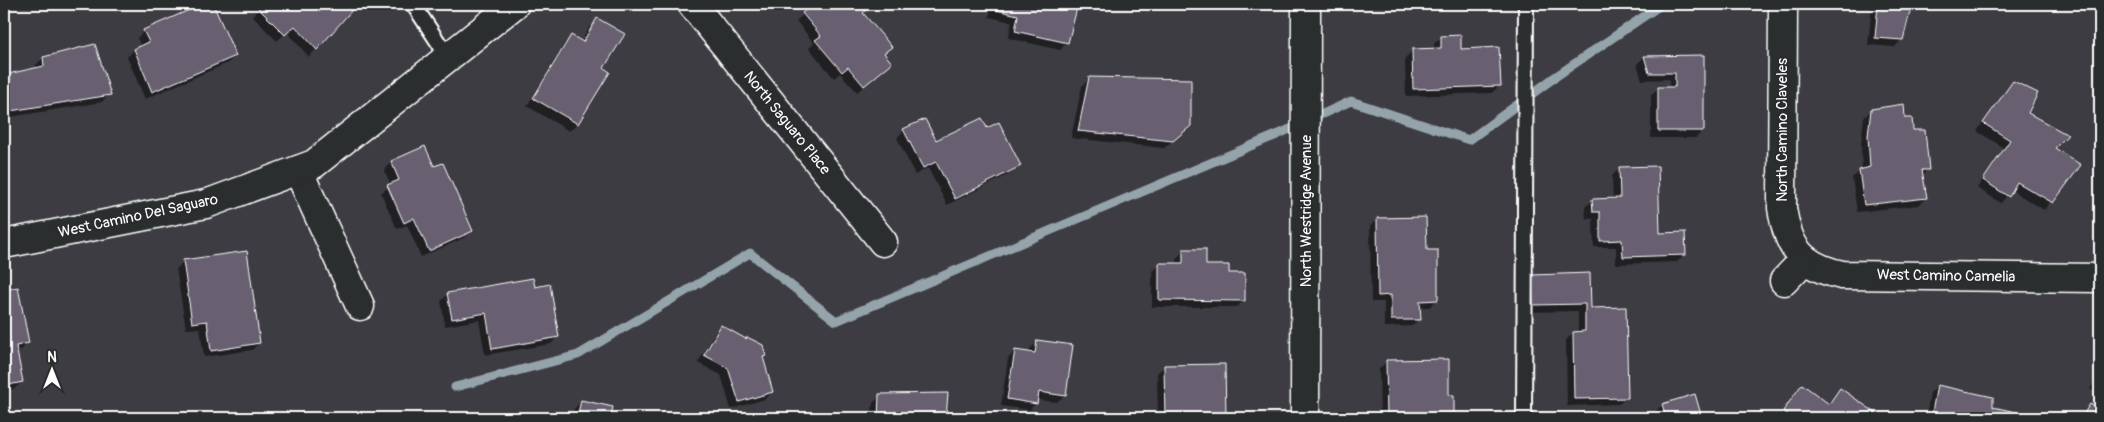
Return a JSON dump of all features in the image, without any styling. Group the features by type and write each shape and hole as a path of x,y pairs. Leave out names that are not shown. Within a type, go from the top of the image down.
{"street":[{"name":"West Camino Del Saguaro","path":"4,244 206,204 314,164 515,4"},
{"name":"North Saguaro Place","path":"692,4 883,242"},
{"name":"North Westridge Avenue","path":"1305,418 1306,4"},
{"name":"North Camino Claveles","path":"1783,4 1782,208 1785,226 1791,243 1801,257"},
{"path":"298,170 360,306"},
{"name":"West Camino Camelia","path":"1801,257 1824,271 1842,275 2100,278"},
{"path":"1784,281 1801,257"}],"lane":[{"path":"413,4 448,57"},
{"path":"1524,418 1526,4"}],"building":[{"path":"203,4 213,4 236,56 152,92 134,49 149,42 143,30"},
{"path":"262,4 345,4 352,10 317,50 295,26 285,35 258,8"},
{"path":"813,4 867,4 870,7 863,13 892,47 884,53 892,63 864,86 848,67 842,72 815,40 821,36 802,13"},
{"path":"997,4 1078,4 1068,43 1015,31 1018,15 996,10"},
{"path":"1878,4 1912,4 1903,40 1875,38"},
{"path":"597,18 625,34 604,68 610,72 578,124 533,98 571,35 583,42"},
{"path":"1461,35 1461,49 1499,47 1501,86 1413,89 1412,49 1441,48 1441,36"},
{"path":"95,44 111,95 10,111 8,74 44,66 43,57"},
{"path":"1704,55 1704,131 1658,131 1658,87 1675,87 1675,73 1649,73 1644,56"},
{"path":"1089,77 1191,79 1191,126 1173,141 1078,131"},
{"path":"2013,81 2038,93 2028,113 2068,135 2055,148 2081,165 2053,203 2017,182 2009,197 1983,180 2010,140 1983,123"},
{"path":"1904,104 1905,118 1912,118 1913,130 1925,130 1929,170 1922,170 1927,198 1864,205 1859,170 1870,167 1868,136 1871,109"},
{"path":"982,118 987,128 999,122 1021,166 955,199 936,162 923,168 903,129 925,119 936,140"},
{"path":"425,146 434,166 443,163 473,231 429,251 414,218 404,223 387,185 399,180 391,161"},
{"path":"1658,166 1660,233 1685,232 1686,255 1623,257 1622,240 1600,241 1600,212 1593,212 1592,199 1620,198 1619,167"},
{"path":"1426,217 1427,250 1438,250 1438,300 1420,301 1421,320 1391,320 1391,295 1378,296 1377,218"},
{"path":"1183,249 1206,249 1206,265 1229,265 1229,273 1245,273 1245,301 1159,300 1159,263 1183,263"},
{"path":"247,251 260,343 211,351 207,321 192,323 183,260"},
{"path":"1590,273 1591,308 1626,307 1628,398 1574,399 1573,332 1585,331 1585,304 1533,305 1532,275"},
{"path":"533,278 535,287 550,284 559,337 492,349 486,313 452,319 447,293"},
{"path":"18,287 29,343 16,346 23,382 4,386 4,290"},
{"path":"721,325 746,339 747,337 763,345 766,356 763,357 773,392 739,402 728,368 704,355"},
{"path":"1037,340 1073,345 1066,396 1039,392 1037,404 1007,399 1015,350 1035,353"},
{"path":"1449,359 1449,395 1454,395 1454,418 1387,418 1386,360"},
{"path":"1225,364 1226,418 1165,418 1164,365"},
{"path":"1802,384 1829,404 1840,388 1883,418 1793,418 1783,411"},
{"path":"1937,385 1993,397 1993,407 2016,412 2015,418 1931,418"},
{"path":"948,393 946,418 878,418 879,394"},
{"path":"1695,394 1702,418 1666,418 1662,404"},
{"path":"2100,396 2100,418 2081,418 2090,404 2094,406"},
{"path":"581,400 613,407 611,416 623,418 577,418"}],"waterway":[{"path":"455,387 578,355 750,253 836,321 1279,134 1351,101 1469,140 1555,77 1662,4"}]}
